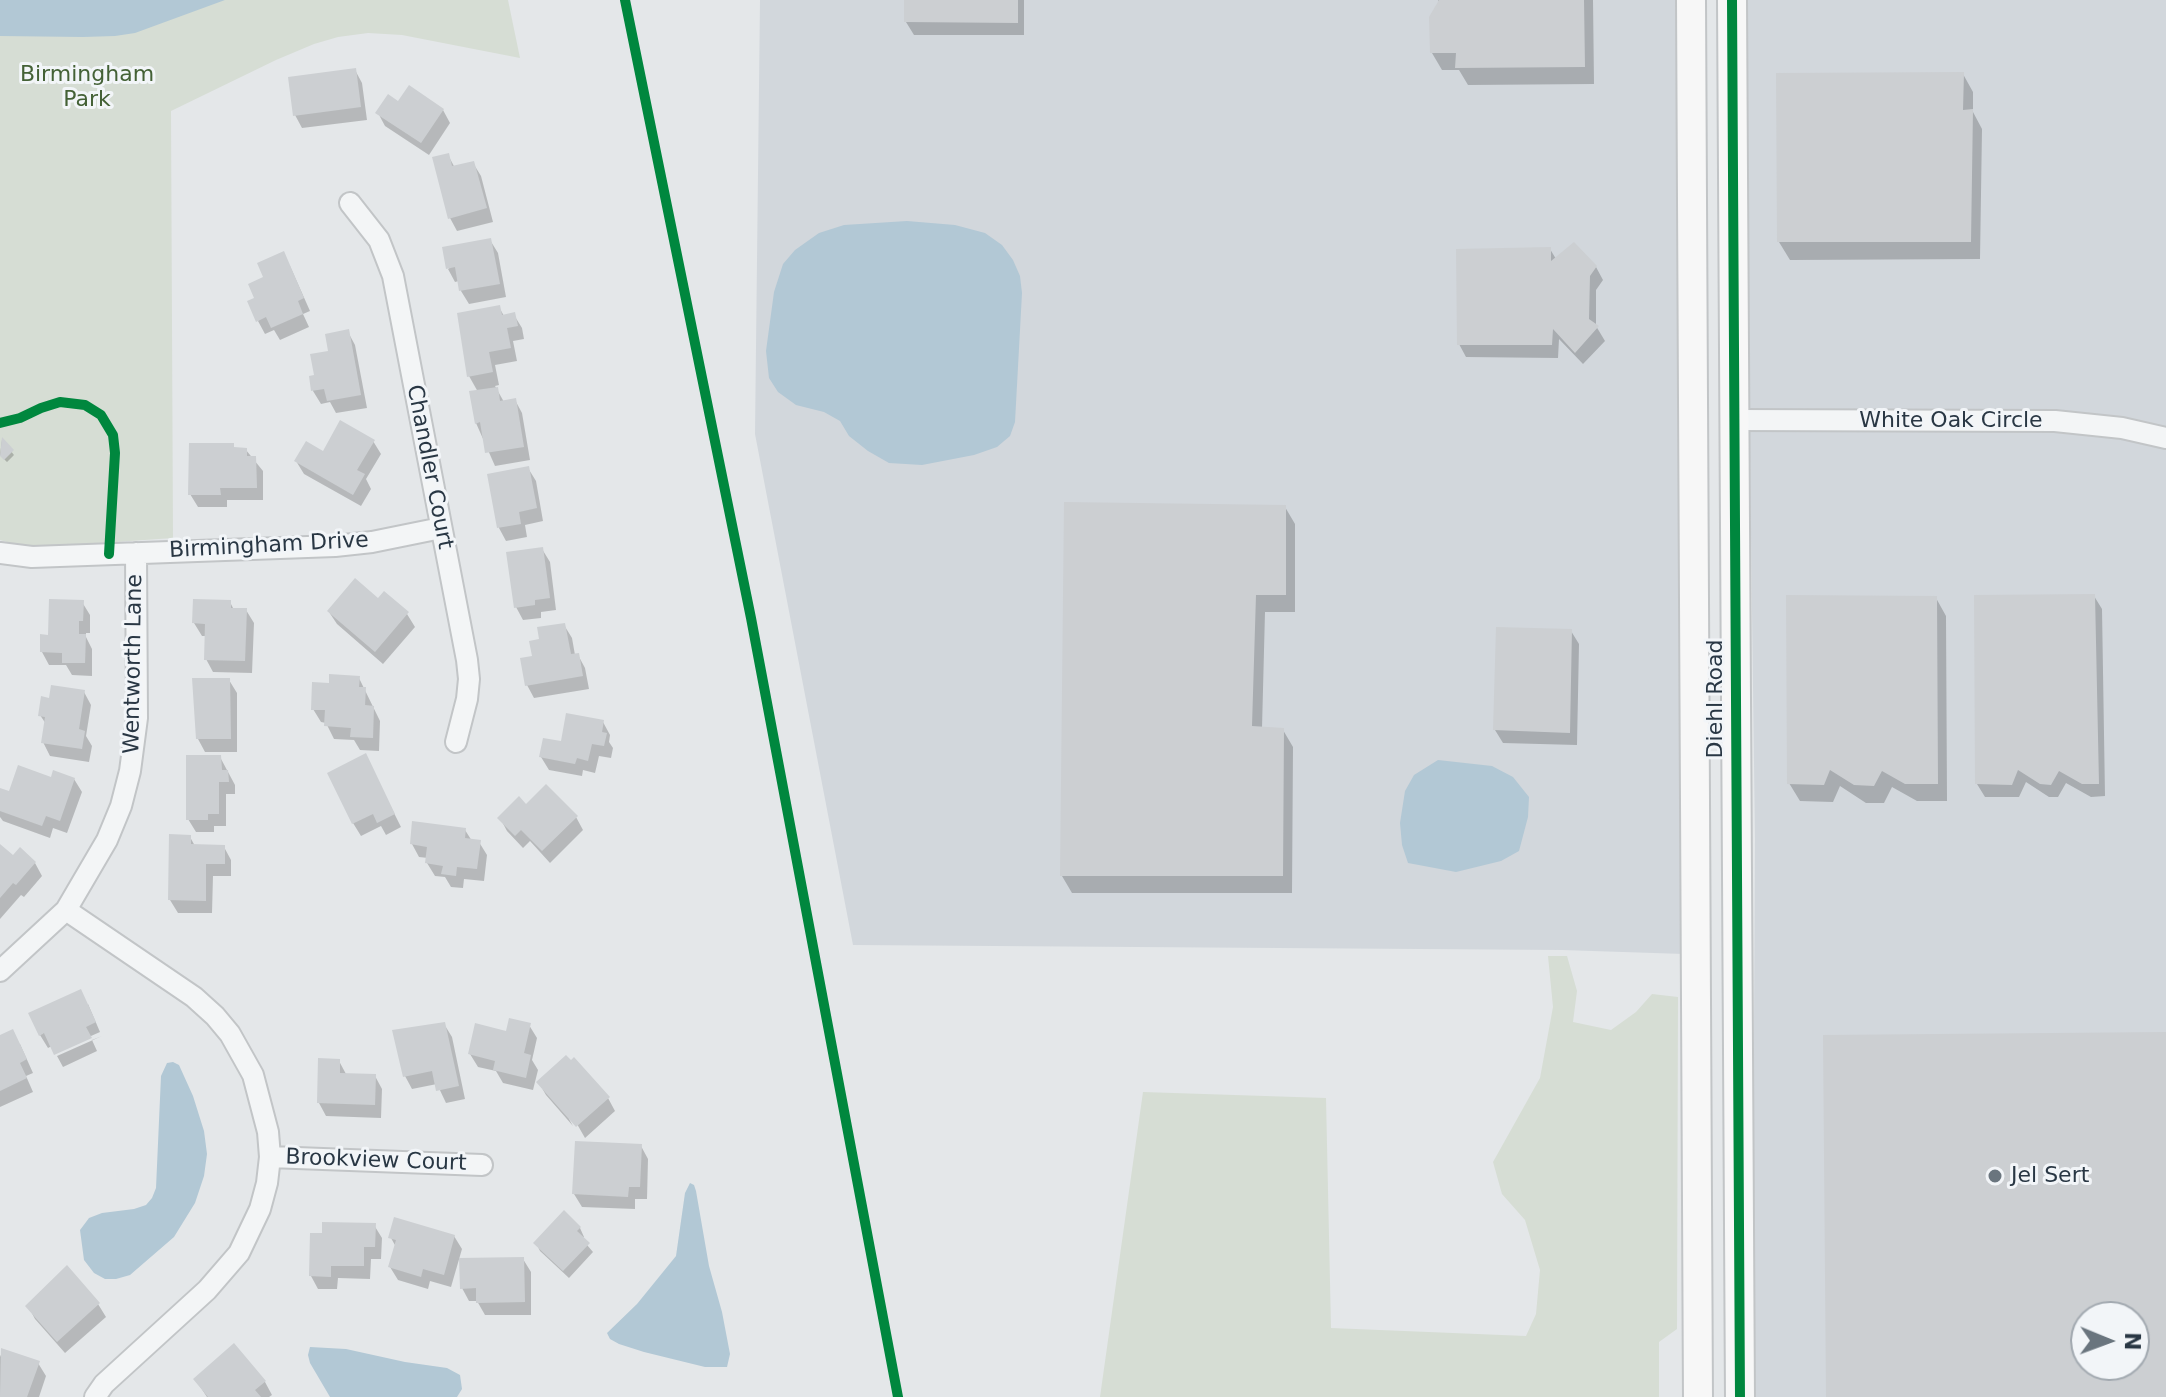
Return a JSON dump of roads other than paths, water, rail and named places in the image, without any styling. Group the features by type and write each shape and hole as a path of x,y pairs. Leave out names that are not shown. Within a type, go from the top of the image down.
{"street":[{"name":"Diehl Road","path":"1691,0 1698,1397"},
{"name":"Diehl Road","path":"1732,0 1740,1397"},
{"name":"Chandler Court","path":"350,203 379,240 393,276 469,679 456,742"},
{"name":"White Oak Circle","path":"1735,420 2055,421 2122,428 2166,438"},
{"name":"Birmingham Drive","path":"0,553 32,557 335,546 441,528"},
{"name":"Wentworth Lane","path":"0,971 66,910 107,840 130,771 137,718 136,553"},
{"path":"66,910 194,997 230,1034 253,1075 268,1132 270,1157 260,1209 239,1253 226,1270 104,1384 95,1397"},
{"name":"Brookview Court","path":"270,1157 482,1165"}],"water":[{"path":"0,0 225,0 135,33 83,37 0,36"},
{"path":"907,221 955,225 985,233 1002,245 1013,260 1020,276 1022,293 1015,422 1010,436 997,447 974,455 922,465 889,463 849,436 840,421 824,412 796,405 778,392 769,378 766,351 774,292 783,264 795,250 819,233 844,225"},
{"path":"1438,760 1492,766 1513,777 1529,797 1528,817 1519,851 1501,861 1456,872 1408,863 1400,823 1405,791 1414,775"},
{"path":"167,1063 179,1065 193,1096 204,1131 207,1154 204,1176 195,1203 174,1237 130,1275 105,1279 94,1273 84,1260 80,1230 89,1218 134,1209 146,1205 152,1198 156,1188 161,1076"},
{"path":"690,1183 696,1191 709,1266 722,1312 730,1354 727,1367 705,1367 644,1352 619,1344 607,1333 637,1304 676,1256 685,1193"},
{"path":"310,1347 346,1349 447,1368 460,1375 462,1389 457,1397 330,1397 310,1363"}],"place":[{"name":"Jel Sert","path":"1995,1176"}],"park label":[{"name":"Birmingham Park","path":"87,88"}]}
